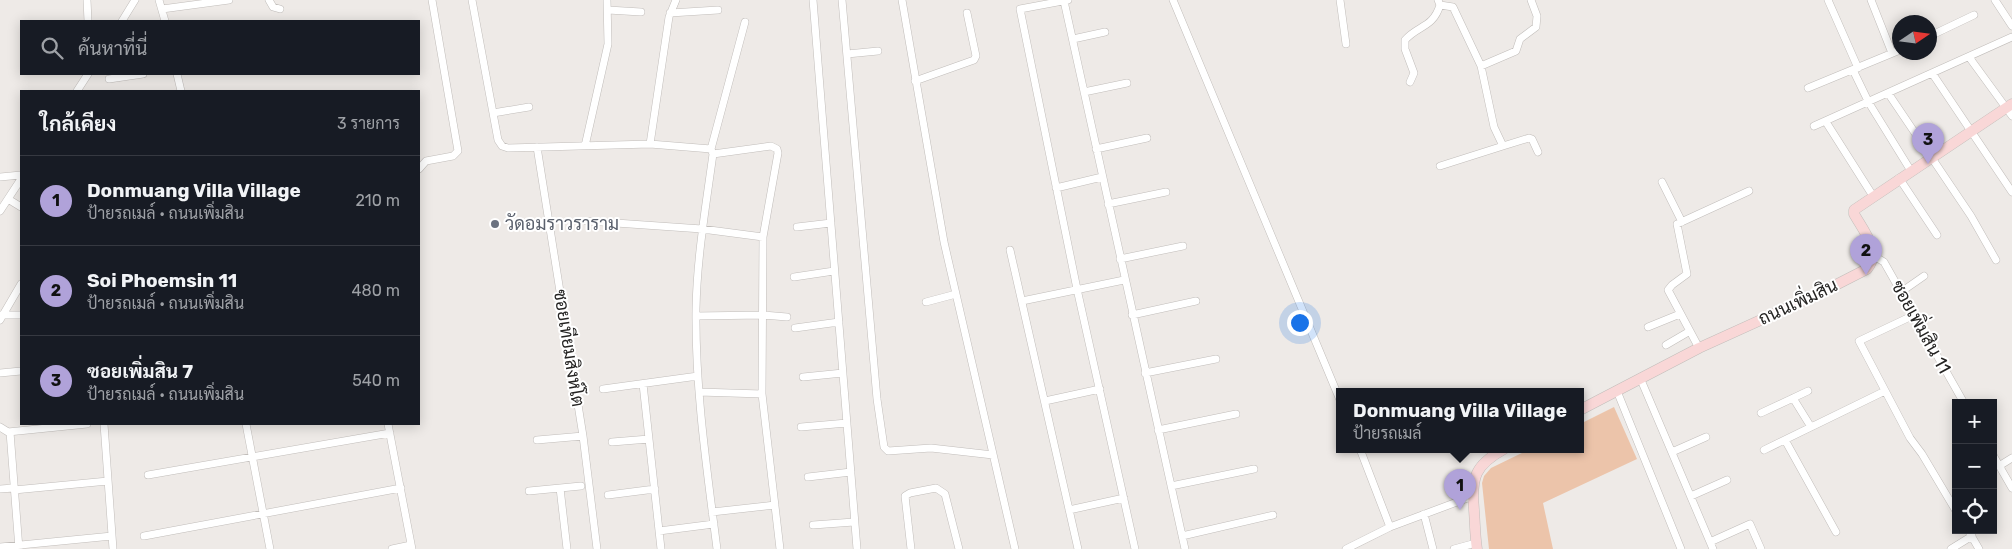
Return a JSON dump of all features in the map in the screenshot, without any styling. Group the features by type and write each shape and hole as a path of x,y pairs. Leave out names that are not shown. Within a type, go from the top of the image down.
{"street":[{"path":"87,0 88,20"},
{"path":"123,20 135,0"},
{"path":"159,0 165,20"},
{"path":"162,10 228,0"},
{"path":"270,0 274,7 280,9"},
{"path":"420,168 426,161 453,156 458,151 432,0"},
{"path":"472,0 498,140 502,146 508,148 537,148 650,144 712,151 771,146 777,149 778,157 763,237 762,394 780,549"},
{"path":"585,146 608,44 607,0"},
{"path":"650,144 652,117 670,13 676,0"},
{"path":"813,0 857,549"},
{"path":"842,0 877,399 884,447 888,451 931,448 992,455"},
{"path":"902,0 943,234 1015,549"},
{"path":"1135,549 1077,289 1020,9 1066,0 1124,280 1185,549"},
{"path":"1173,0 1336,390"},
{"path":"1340,0 1346,44"},
{"path":"1481,66 1516,51 1520,39 1536,28 1537,16 1531,0"},
{"path":"1828,0 1869,102 1911,171"},
{"path":"1871,0 1892,44"},
{"path":"1995,0 2012,26"},
{"path":"1410,82 1414,73 1405,49 1405,40 1428,25 1437,16 1439,3 1453,7 1481,66 1494,127 1503,146"},
{"path":"608,10 641,12"},
{"path":"670,13 718,10"},
{"path":"916,81 974,60 976,56 966,13"},
{"path":"1937,33 1974,16"},
{"path":"717,549 698,376 696,316 698,271 712,151 745,22"},
{"path":"1073,39 1105,32"},
{"path":"1814,126 1970,57 2012,36"},
{"path":"847,54 878,51"},
{"path":"1808,88 1892,54"},
{"path":"1874,256 1872,248 1854,214 1854,210 1971,131 2010,109 1970,57"},
{"path":"1932,73 2012,192"},
{"path":"77,90 87,75"},
{"path":"109,79 136,75"},
{"path":"177,75 180,90"},
{"path":"1084,92 1127,83"},
{"path":"1888,93 1970,216 1996,260"},
{"path":"493,113 529,107"},
{"path":"1826,122 1873,196"},
{"path":"1096,149 1147,138"},
{"path":"1440,166 1529,138 1532,139 1538,152"},
{"name":"ซอยเทียมสิงห์โต","path":"537,148 583,436 596,549"},
{"path":"1056,188 1102,176"},
{"path":"0,177 20,177"},
{"path":"1899,178 1937,235"},
{"path":"0,211 20,179"},
{"path":"1662,182 1682,222"},
{"path":"1699,348 1668,290 1687,274 1687,266 1682,256 1676,226 1750,191"},
{"path":"1108,204 1166,192"},
{"path":"8,198 20,206"},
{"path":"587,221 763,237"},
{"path":"797,227 831,223"},
{"path":"1120,260 1183,246"},
{"path":"1010,250 1078,549"},
{"name":"ซอยเพิ่มสิน 11","path":"1874,256 1884,262 1962,399"},
{"name":"ถนนเพิ่มสิน","path":"1584,408 1641,380 1699,348 1820,293 1867,269 1872,263 1874,256"},
{"path":"794,277 834,271"},
{"path":"1901,292 1924,276"},
{"path":"1022,301 1124,280"},
{"path":"1,317 20,286"},
{"path":"926,302 956,294"},
{"path":"1132,315 1196,301"},
{"path":"1648,327 1680,314"},
{"path":"1,317 20,315"},
{"path":"696,316 763,315 787,317"},
{"path":"1914,315 1859,341 1910,438 1952,503"},
{"path":"795,328 839,322"},
{"path":"1666,344 1690,332"},
{"path":"1145,374 1216,359"},
{"path":"0,373 20,371"},
{"path":"803,377 842,373"},
{"path":"603,389 698,376"},
{"path":"1641,380 1712,546 1750,524 1761,549"},
{"path":"643,384 660,549"},
{"path":"1044,401 1100,389"},
{"path":"1617,391 1681,549"},
{"path":"1761,413 1808,391"},
{"path":"1764,450 1885,391"},
{"path":"700,392 762,394"},
{"path":"1793,398 1811,428"},
{"path":"1158,430 1236,414"},
{"path":"800,427 847,423"},
{"path":"6,432 77,425"},
{"path":"104,425 113,549"},
{"path":"246,425 270,549"},
{"path":"388,425 412,547 392,549"},
{"path":"0,426 6,432 14,488 19,547"},
{"path":"148,475 390,433"},
{"path":"537,440 583,436"},
{"path":"1672,452 1706,437"},
{"path":"612,442 649,439"},
{"path":"1786,440 1836,532"},
{"path":"1362,453 1390,527"},
{"path":"1454,549 1477,546 1473,483 1478,471 1486,460 1497,453"},
{"path":"1999,466 2012,458"},
{"path":"1997,462 2012,488"},
{"path":"1171,486 1254,469"},
{"path":"808,477 851,472"},
{"path":"1691,496 1727,480"},
{"path":"0,489 108,481"},
{"path":"529,491 581,486"},
{"path":"144,536 401,488"},
{"path":"560,488 567,549"},
{"path":"911,549 905,496 910,493 936,488 945,494 959,549"},
{"path":"608,494 655,489"},
{"path":"1346,549 1390,527 1473,496"},
{"path":"1069,510 1124,498"},
{"path":"712,512 775,505"},
{"path":"1424,514 1433,549"},
{"path":"1182,536 1273,515"},
{"path":"813,525 854,522"},
{"path":"659,531 714,524"},
{"path":"1951,549 1969,534"},
{"path":"1971,534 1980,549"},
{"path":"0,547 19,547 112,536"}],"shaded area":[{"path":"1614,407 1637,459 1543,503 1553,549 1489,549 1482,483 1484,476 1491,468 1522,453 1584,453 1584,422"}],"place":[{"name":"ซอยเพิ่มสิน 7","path":"1928,164"},
{"name":"วัดอมราวราราม","path":"495,224"},
{"name":"Soi Phoemsin 11","path":"1866,275"},
{"name":"Donmuang Villa Village","path":"1460,510"}]}
